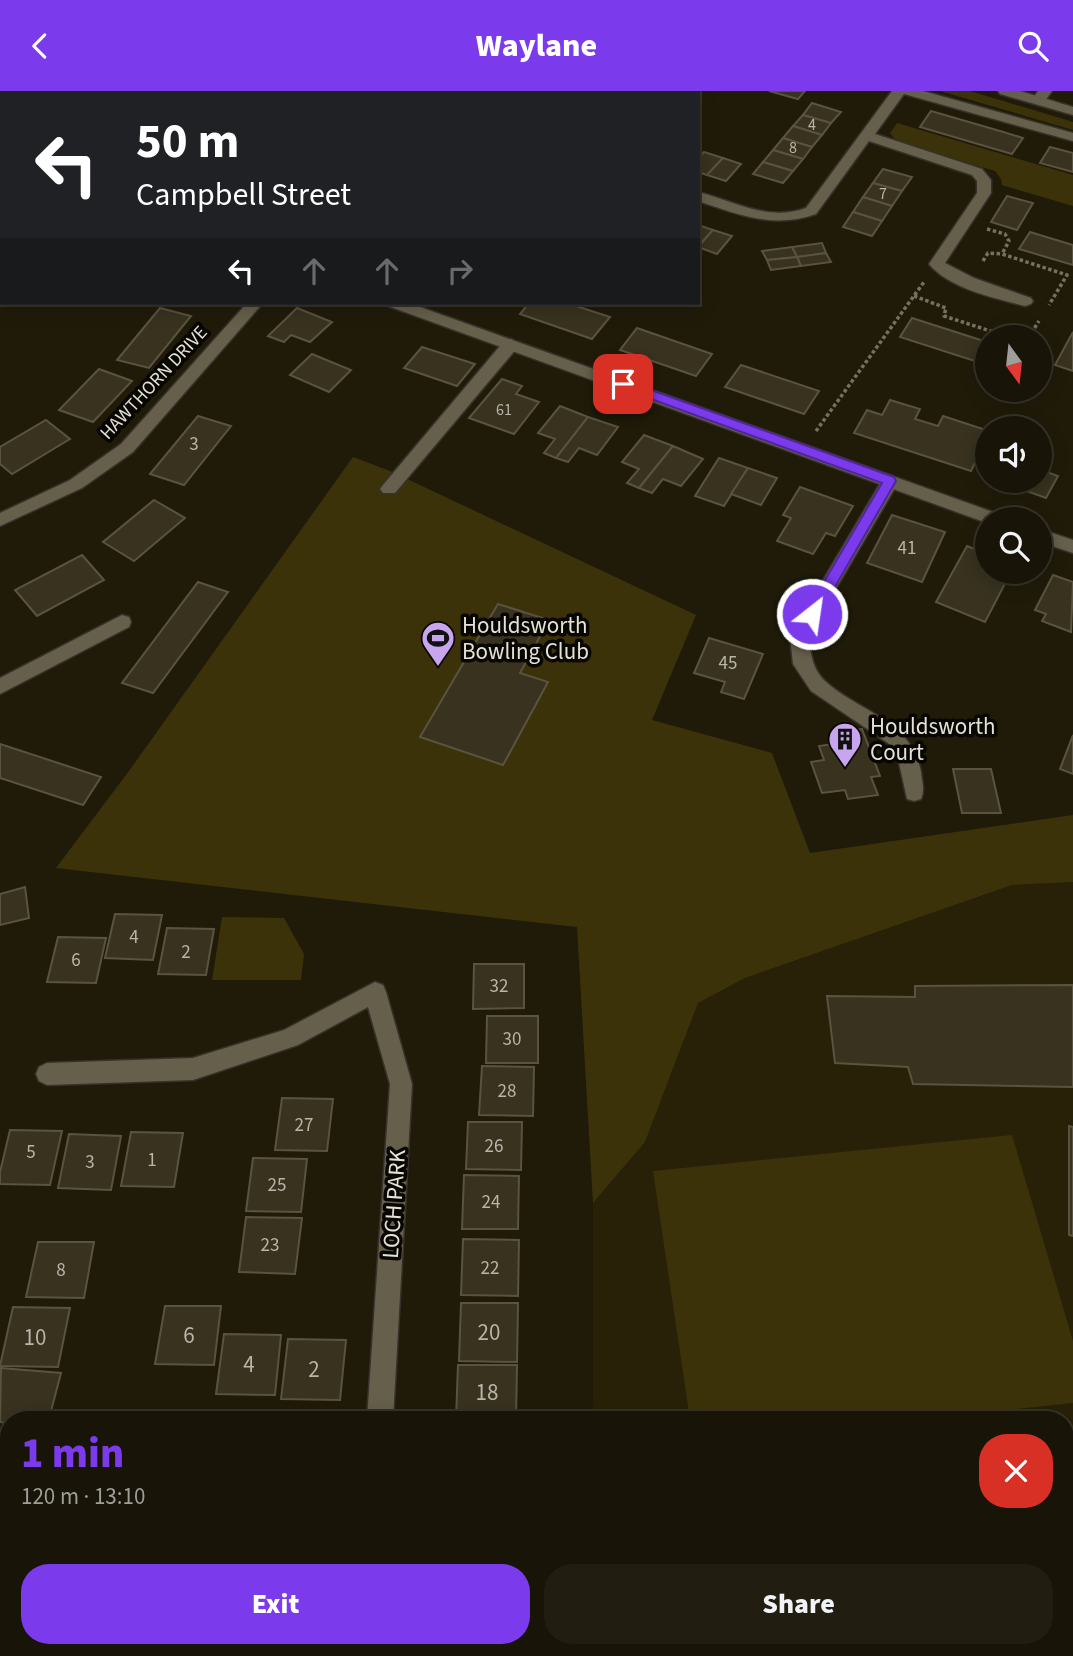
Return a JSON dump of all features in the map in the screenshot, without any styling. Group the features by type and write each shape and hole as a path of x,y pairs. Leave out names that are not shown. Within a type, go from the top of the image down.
{"street":[{"path":"700,197 776,221 795,219 811,211 864,135 899,91"},
{"path":"908,91 1073,137"},
{"path":"1005,91 1041,96 1073,111"},
{"path":"864,135 977,172 984,180 984,194 937,264 950,274 975,286 1025,301"},
{"name":"HAWTHORN DRIVE","path":"0,520 76,484 127,448 253,305"},
{"path":"400,305 975,512"},
{"path":"390,489 511,344"},
{"path":"890,481 799,636 803,664 818,686 895,737 909,763 914,793"},
{"path":"1052,539 1073,547"},
{"path":"0,687 122,622"},
{"name":"LOCH PARK","path":"47,1074 193,1069 290,1038 375,992 401,1084 381,1411"}],"path":[{"path":"964,222 1005,234 1009,241 1002,254"},
{"path":"804,450 818,426 937,264"},
{"path":"914,296 946,308 944,316 975,326"}],"shaded area":[{"path":"940,91 970,91 1073,122 1073,130"},
{"path":"897,123 1073,175 1073,206 1002,185 995,171 896,141 890,133"},
{"name":"Houldsworth Bowling Club","path":"353,457 390,471 696,615 652,720 772,753 810,853 1073,815 1073,882 1012,885 745,978 698,1003 645,1142 593,1203 577,927 56,868 129,771"},
{"path":"1073,882 1073,1411 593,1411 593,1203 645,1142 698,1003 745,978 1012,885"},
{"path":"222,917 284,918 304,954 301,980 212,980"},
{"path":"1012,1135 1073,1341 1073,1403 998,1411 689,1411 653,1171"}],"building":[{"path":"769,91 805,91 798,99"},
{"path":"812,103 841,112 831,123 803,115"},
{"path":"931,111 1023,138 1012,154 920,127"},
{"path":"803,115 831,123 822,135 793,126"},
{"path":"793,126 822,135 812,147 783,138"},
{"path":"783,138 812,147 803,159 773,150"},
{"path":"1050,147 1073,153 1073,172 1040,163"},
{"path":"773,150 803,159 793,171 763,162"},
{"path":"704,152 723,158 707,175 700,173 700,157"},
{"path":"723,158 741,164 726,181 707,175"},
{"path":"763,162 793,171 783,183 753,174"},
{"path":"883,169 912,177 902,191 873,183"},
{"path":"873,183 902,191 892,206 863,197"},
{"path":"1007,196 1033,203 1017,230 991,222"},
{"path":"863,197 892,206 882,221 853,212"},
{"path":"853,212 882,221 872,236 843,227"},
{"path":"700,226 713,230 700,244"},
{"path":"713,230 732,236 717,254 700,248"},
{"path":"1030,232 1073,245 1073,265 1019,249"},
{"path":"822,243 826,253 797,257 792,247"},
{"path":"792,247 797,257 767,260 762,251"},
{"path":"826,253 831,262 801,266 797,257"},
{"path":"797,257 801,266 771,270 767,260"},
{"path":"527,305 573,305 610,317 592,339 520,314"},
{"path":"160,308 191,316 149,368 117,360"},
{"path":"297,308 332,322 310,342 291,335 284,342 268,336"},
{"path":"912,318 975,338 975,361 900,337"},
{"path":"637,328 712,354 696,376 620,350"},
{"path":"1073,332 1073,371 1055,365"},
{"path":"422,347 475,364 457,386 404,368"},
{"path":"312,354 351,370 329,392 290,375"},
{"path":"741,365 819,391 804,414 725,387"},
{"path":"99,369 132,381 93,422 59,410"},
{"path":"502,379 522,386 516,394 539,402 514,434 469,418"},
{"path":"890,400 920,409 915,419 938,426 943,416 975,426 975,463 971,471 854,433 867,410 882,415"},
{"path":"560,406 588,417 556,458 544,453 555,439 538,433"},
{"path":"198,416 231,426 184,485 150,474"},
{"path":"588,417 618,427 597,455 579,448 568,462 556,458"},
{"path":"46,420 70,439 12,474 0,464 0,447"},
{"path":"644,435 673,446 639,488 627,483 639,469 622,462"},
{"path":"673,446 703,459 681,486 663,479 652,493 639,488"},
{"path":"719,458 748,468 724,506 695,496"},
{"path":"748,468 777,478 761,505 731,494"},
{"path":"1052,474 1058,476 1052,487"},
{"path":"800,487 853,506 835,536 826,533 813,554 777,541 791,518 783,515"},
{"path":"1032,493 1049,493 1046,498"},
{"path":"154,500 185,518 134,561 103,542"},
{"path":"892,515 945,532 922,582 867,563"},
{"path":"967,546 975,549 975,584 1005,584 985,622 936,602"},
{"path":"82,555 104,580 37,616 15,590"},
{"path":"1053,575 1073,582 1071,632 1042,621 1046,614 1035,610 1048,584 1052,584"},
{"path":"198,582 228,592 153,693 122,683"},
{"path":"498,604 549,620 520,673 548,682 503,765 420,737"},
{"path":"709,638 763,654 744,699 721,692 725,682 694,673"},
{"name":"Houldsworth Court","path":"862,729 880,776 871,777 878,795 848,799 845,790 822,793 811,762 824,760 819,746 840,743 836,732"},
{"path":"1073,735 1073,774 1060,769"},
{"path":"0,744 101,777 83,805 0,778"},
{"path":"953,769 991,769 1001,813 962,813"},
{"path":"25,887 29,918 0,925 0,894"},
{"path":"115,914 162,915 153,960 105,958"},
{"path":"167,928 214,929 206,975 158,974"},
{"path":"58,937 106,938 96,983 47,982"},
{"path":"474,964 524,964 524,1008 473,1009"},
{"path":"1073,985 1073,1087 913,1084 908,1067 835,1063 827,996 915,997 915,986"},
{"path":"487,1016 538,1016 538,1063 486,1063"},
{"path":"482,1066 534,1067 533,1116 479,1115"},
{"path":"282,1098 333,1099 327,1151 275,1150"},
{"path":"468,1122 522,1122 521,1170 466,1169"},
{"path":"1069,1126 1073,1127 1073,1236 1069,1235"},
{"path":"10,1130 62,1131 50,1185 0,1184 0,1172"},
{"path":"131,1132 183,1133 174,1187 121,1186"},
{"path":"69,1134 121,1136 111,1190 58,1188"},
{"path":"253,1158 307,1159 301,1212 246,1211"},
{"path":"464,1175 519,1176 518,1229 462,1229"},
{"path":"246,1217 302,1218 295,1274 239,1272"},
{"path":"463,1239 519,1240 518,1296 461,1295"},
{"path":"38,1242 94,1242 84,1298 26,1297"},
{"path":"461,1303 518,1303 517,1362 459,1361"},
{"path":"165,1306 221,1306 214,1365 155,1364"},
{"path":"13,1307 70,1308 58,1367 0,1366"},
{"path":"224,1334 281,1335 275,1395 216,1394"},
{"path":"288,1339 346,1340 340,1400 281,1399"},
{"path":"458,1365 517,1365 516,1411 456,1411"},
{"path":"1,1368 61,1373 51,1411 0,1411"}],"place":[{"name":"Houldsworth Bowling Club","path":"438,668"},
{"name":"Houldsworth Court","path":"845,769"}],"route":[{"path":"623,384 890,481 812,614"}]}
